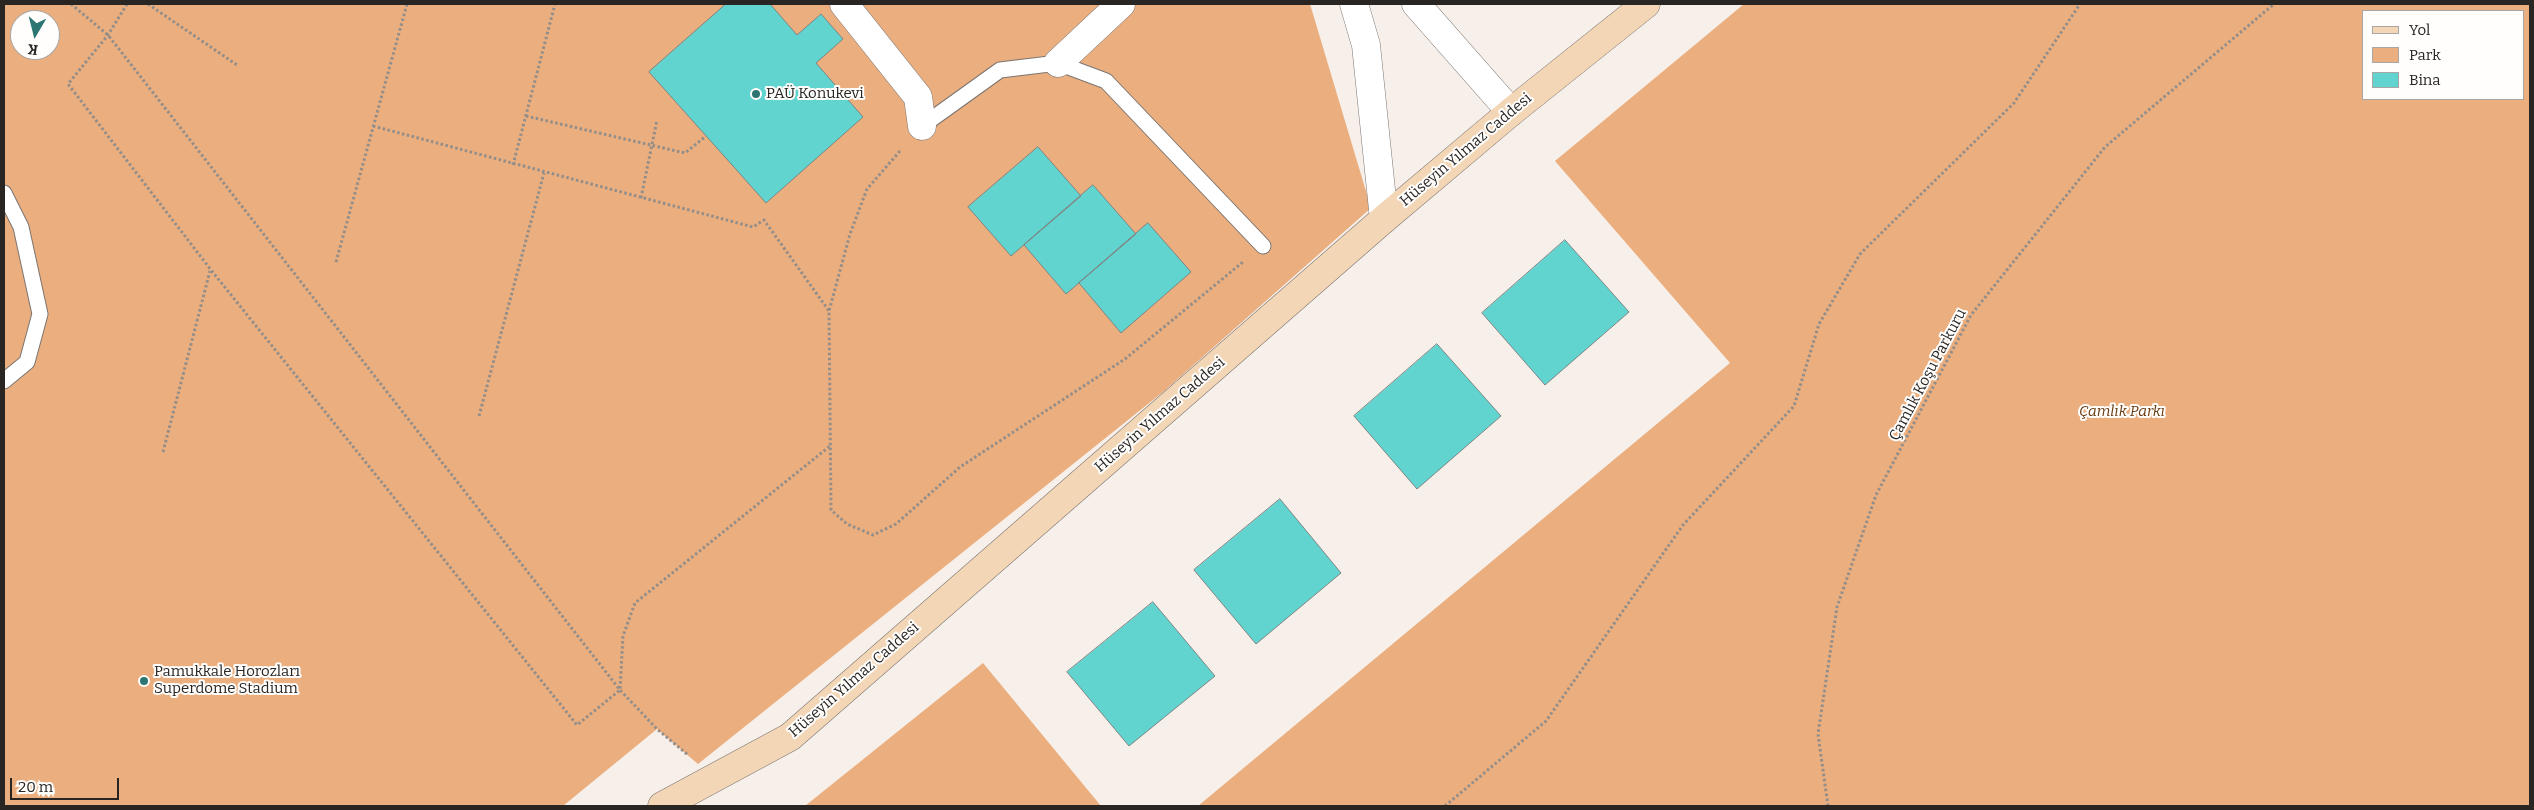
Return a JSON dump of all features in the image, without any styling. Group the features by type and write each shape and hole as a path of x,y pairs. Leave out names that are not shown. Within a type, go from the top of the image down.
{"street":[{"path":"844,4 918,96 922,126"},
{"path":"1058,63 1121,4"},
{"path":"1354,4 1366,44 1384,219"},
{"path":"1416,4 1511,112"},
{"name":"Hüseyin Yılmaz Caddesi","path":"666,805 790,737 1384,219 1511,112 1646,4"}],"lane":[{"path":"922,126 1000,70 1058,63 1106,81 1263,246"},
{"path":"4,193 21,227 40,314 27,362 4,381"}],"path":[{"path":"71,4 108,35 620,690 657,729 698,764 698,786"},
{"path":"127,4 108,35 68,84 210,270 577,725 620,690 623,636 635,603 830,446"},
{"path":"148,4 237,65"},
{"path":"336,262 407,4"},
{"path":"513,165 555,4"},
{"path":"1445,806 1546,721 1682,525 1794,406 1818,324 1860,254 2014,103 2080,4"},
{"name":"Çamlık Koşu Parkuru","path":"1828,806 1818,734 1837,607 1876,495 1972,315 2105,147 2274,4"},
{"path":"526,116 685,153 706,136"},
{"path":"641,198 653,147 657,120"},
{"path":"373,126 513,165 753,227 764,220 829,311"},
{"path":"922,126 867,189 850,234 829,311 831,510 847,524 873,535 896,524 960,467 1126,359 1263,246"},
{"path":"479,416 544,173"},
{"path":"163,452 210,270"}],"green space":[{"path":"4,4 1310,4 1371,208 1163,392 698,764 657,729 563,806 4,806"},
{"name":"Çamlık Parkı","path":"1744,4 2530,4 2530,806 1198,806 1730,363 1555,161"},
{"path":"983,663 1101,806 805,806"}],"building":[{"name":"PAÜ Konukevi","path":"726,4 770,4 797,35 821,14 843,39 816,63 863,117 766,203 649,72"},
{"path":"1038,147 1081,196 1011,256 968,207"},
{"path":"1093,185 1136,234 1066,294 1024,245"},
{"path":"1148,223 1191,272 1121,333 1079,283"},
{"path":"1565,240 1629,312 1545,385 1482,313"},
{"path":"1437,344 1501,416 1417,489 1354,416"},
{"path":"1280,499 1341,573 1256,644 1194,570"},
{"path":"1153,602 1215,676 1129,746 1067,672"}],"place":[{"name":"PAÜ Konukevi","path":"756,94"},
{"name":"Pamukkale Horozları Superdome Stadium","path":"144,681"}]}
